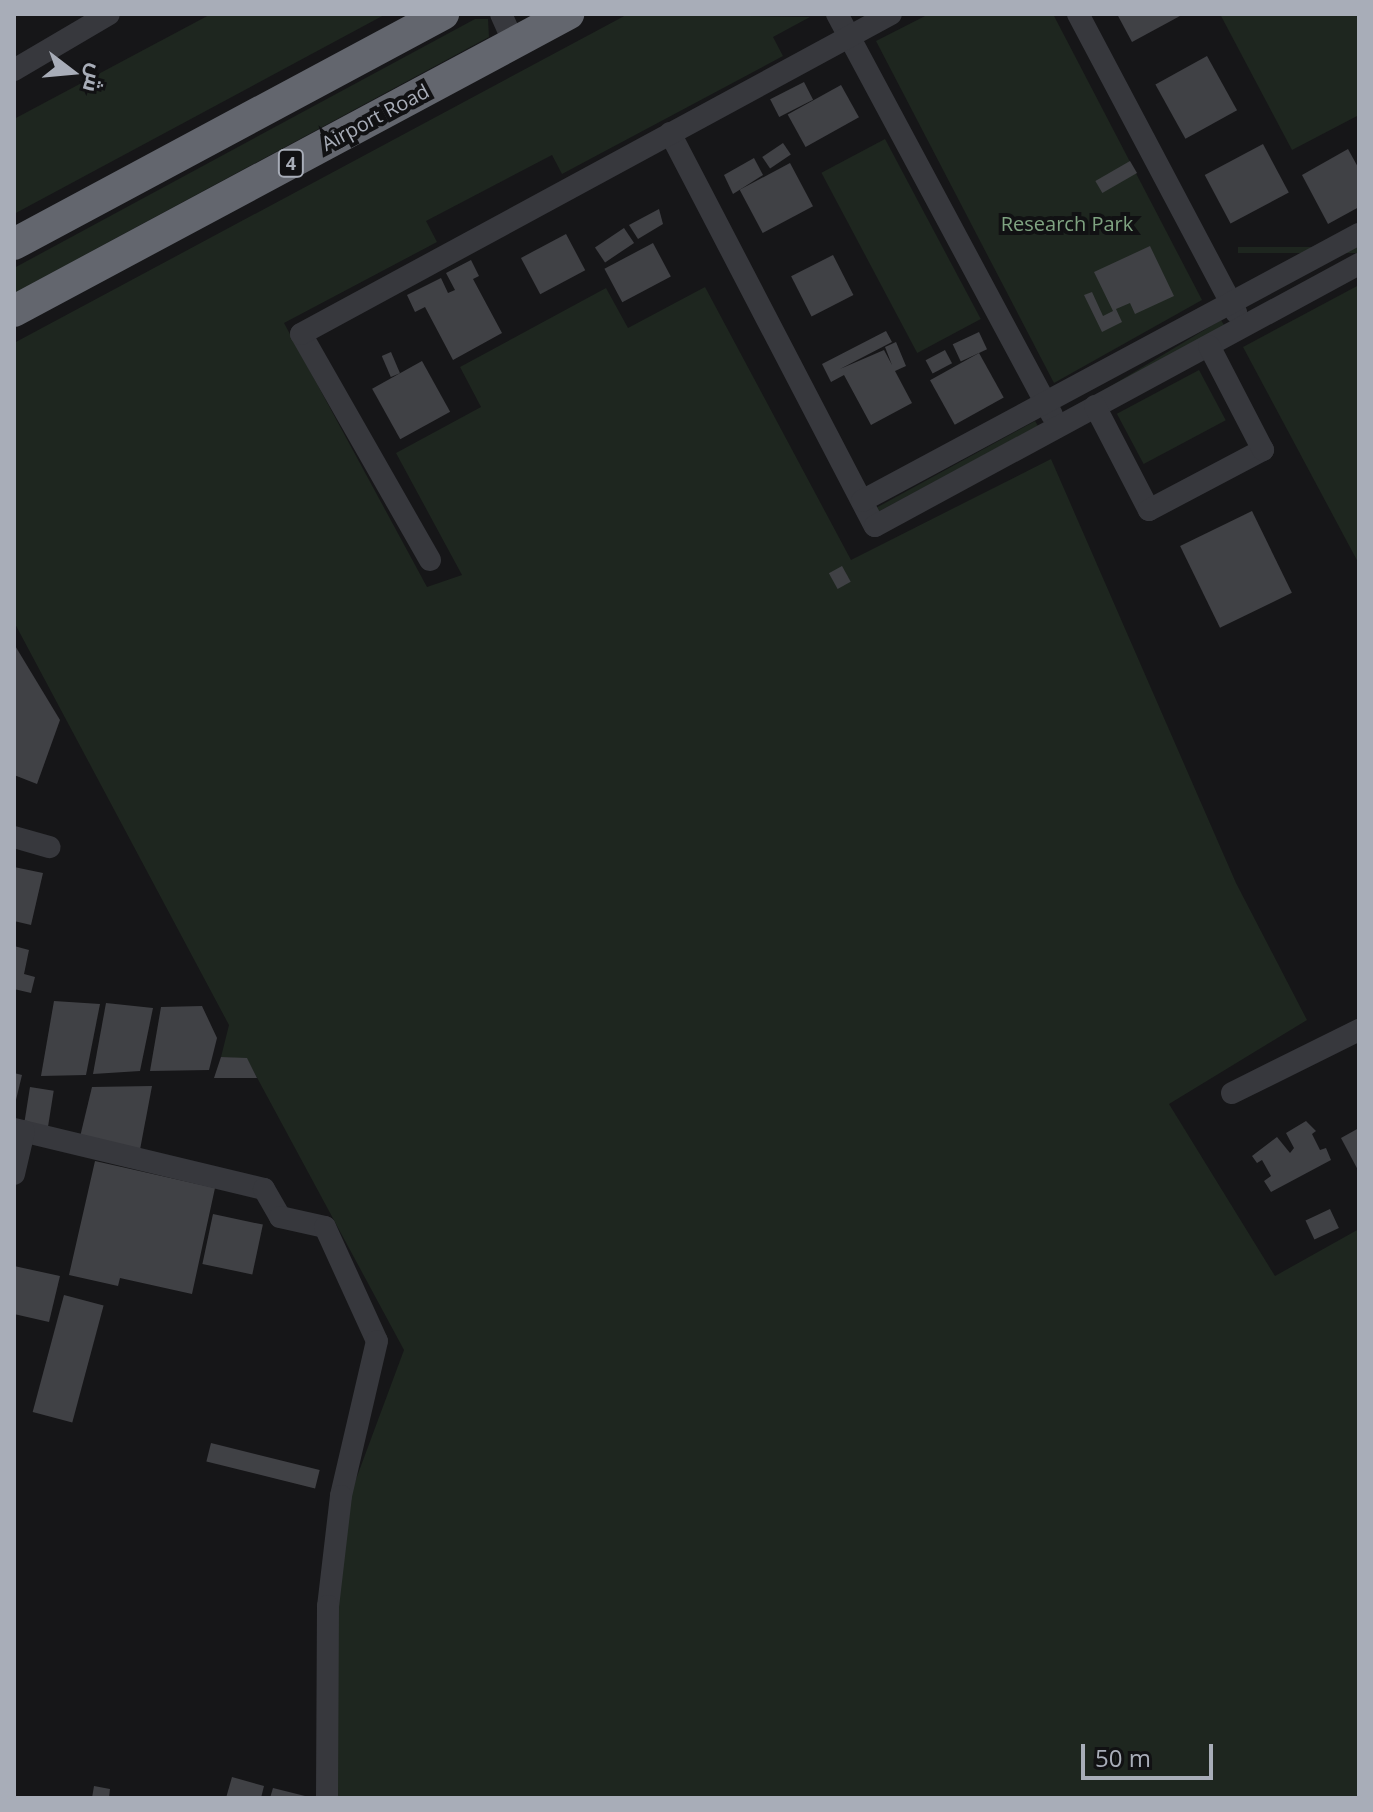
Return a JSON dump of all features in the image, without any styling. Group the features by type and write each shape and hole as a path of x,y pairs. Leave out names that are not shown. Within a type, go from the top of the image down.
{"highway":[{"path":"14,244 443,14"},
{"name":"Airport Road","path":"14,311 508,28 568,14"}],"street":[{"path":"14,70 109,14"},
{"path":"837,14 1058,426"},
{"path":"430,560 301,334 891,14"},
{"path":"1078,14 1244,327"},
{"path":"670,133 875,526 1359,264"},
{"path":"862,501 1359,234"},
{"path":"1095,406 1149,510 1263,450 1209,346"},
{"path":"14,837 50,847"},
{"path":"1232,1093 1359,1030"},
{"path":"14,1174 19,1130 264,1189 280,1217 325,1227 377,1341 341,1496 328,1606 327,1798"}],"green space":[{"path":"211,14 386,14 14,214 14,119"},
{"path":"628,14 810,17 773,37 783,56 562,174 552,155 426,221 437,242 284,323 427,587 462,575 396,453 481,407 460,367 606,288 628,328 705,287 851,560 1051,459 1236,883 1307,1020 1169,1104 1275,1276 1359,1229 1359,1798 334,1798 335,1607 349,1498 404,1350 247,1059 221,1057 229,1025 14,622 14,343"},
{"name":"Research Park","path":"929,14 1053,14 1202,300 1054,383 876,41"},
{"path":"1220,14 1359,14 1359,115 1292,150"},
{"path":"475,19 488,19 489,37 14,293 14,268"},
{"path":"885,139 981,319 917,353 821,173"},
{"path":"1238,247 1359,247 1359,253 1238,253"},
{"path":"1359,285 1359,564 1243,347"},
{"path":"1221,320 1224,325 1075,415 1072,410"},
{"path":"1199,370 1226,420 1144,464 1117,414"},
{"path":"1035,421 1038,426 876,513 874,509"}],"building":[{"path":"1117,14 1179,14 1180,16 1132,42"},
{"path":"1207,56 1237,110 1185,139 1155,85"},
{"path":"804,82 813,100 779,117 770,99"},
{"path":"841,85 859,117 806,147 788,115"},
{"path":"783,143 791,155 770,169 762,157"},
{"path":"1263,144 1289,193 1231,224 1205,175"},
{"path":"1348,149 1359,169 1359,207 1328,224 1302,175"},
{"path":"754,158 763,175 733,194 724,175"},
{"path":"1130,161 1137,173 1102,193 1095,181"},
{"path":"790,163 813,206 763,233 740,190"},
{"path":"659,209 663,224 638,239 629,225"},
{"path":"624,228 634,243 605,262 595,248"},
{"path":"566,234 585,270 540,294 521,258"},
{"path":"653,243 671,277 622,302 604,269"},
{"path":"1150,246 1174,296 1135,314 1130,303 1116,309 1122,322 1102,332 1084,295 1092,292 1103,316 1113,311 1094,272"},
{"path":"833,255 853,295 812,316 791,276"},
{"path":"471,260 479,276 473,279 502,333 453,360 425,307 415,312 407,295 441,278 448,293 455,290 446,273"},
{"path":"886,331 892,342 840,369 884,350 892,365 885,347 896,342 906,366 895,371 912,403 871,425 844,375 831,382 822,364"},
{"path":"979,332 987,349 961,361 953,344"},
{"path":"945,350 952,363 933,374 926,360"},
{"path":"391,352 400,373 391,377 382,356"},
{"path":"979,353 1004,398 955,425 930,380"},
{"path":"422,361 450,412 400,439 372,389"},
{"path":"1252,511 1292,593 1220,628 1180,546"},
{"path":"842,566 851,582 838,589 829,573"},
{"path":"14,644 60,720 37,784 14,775"},
{"path":"14,867 43,873 31,925 14,921"},
{"path":"14,946 29,950 24,974 35,977 31,993 14,989"},
{"path":"54,1001 100,1004 86,1075 41,1076"},
{"path":"106,1003 153,1008 140,1071 93,1074"},
{"path":"202,1006 217,1038 209,1070 150,1071 161,1007"},
{"path":"221,1057 247,1058 257,1078 214,1078"},
{"path":"14,1073 22,1075 15,1104 14,1104"},
{"path":"152,1086 139,1155 79,1141 92,1087"},
{"path":"30,1087 54,1091 48,1128 24,1125"},
{"path":"1306,1121 1316,1131 1312,1134 1320,1150 1326,1148 1331,1160 1271,1192 1264,1181 1271,1176 1262,1160 1257,1163 1252,1156 1277,1137 1290,1153 1294,1148 1286,1133"},
{"path":"1359,1128 1359,1172 1341,1138"},
{"path":"95,1161 215,1188 192,1294 120,1278 118,1286 69,1275"},
{"path":"1330,1209 1339,1228 1314,1239 1306,1220"},
{"path":"213,1214 263,1225 252,1274 202,1264"},
{"path":"14,1266 60,1276 49,1322 14,1314"},
{"path":"64,1295 104,1306 72,1422 33,1412"},
{"path":"211,1443 320,1470 315,1489 206,1461"},
{"path":"232,1777 264,1786 261,1798 226,1798"},
{"path":"94,1786 110,1789 109,1798 92,1798"},
{"path":"273,1788 309,1797 309,1798 270,1798"}]}
